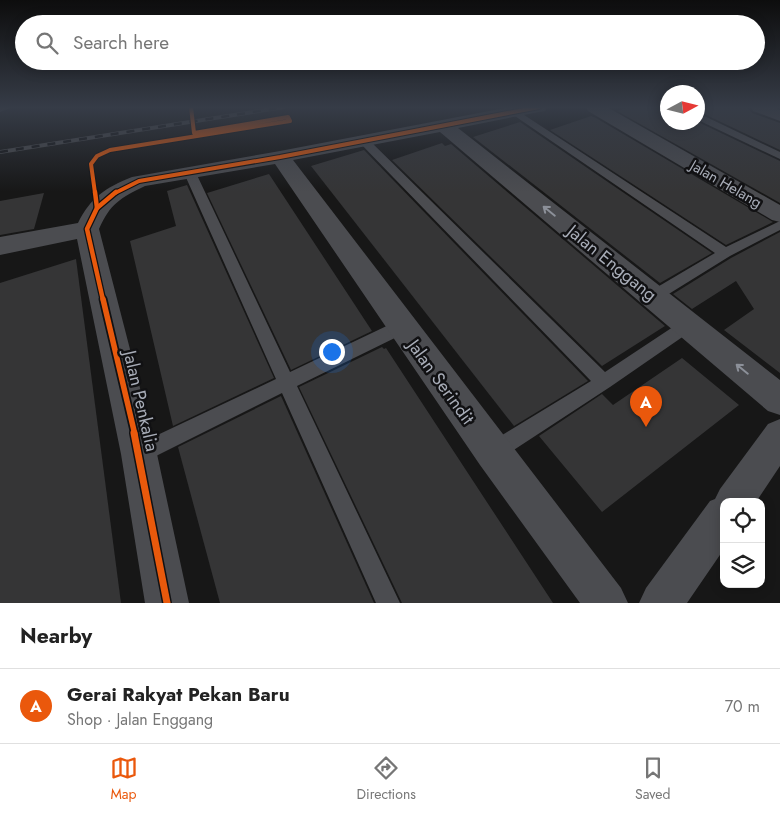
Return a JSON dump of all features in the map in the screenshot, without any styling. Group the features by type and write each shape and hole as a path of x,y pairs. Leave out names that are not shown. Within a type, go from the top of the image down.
{"street":[{"path":"0,246 92,218 117,191 139,182 395,135"},
{"name":"Jalan Enggang","path":"455,135 780,400"},
{"name":"Jalan Helang","path":"642,135 780,215"},
{"name":"Jalan Serindit","path":"280,157 492,452 606,603"},
{"name":"Jalan Penkalia","path":"92,218 167,603"},
{"path":"736,498 780,436"},
{"path":"661,603 720,521"}],"lane":[{"path":"549,135 725,253"},
{"path":"737,135 780,156"},
{"path":"364,141 604,382"},
{"path":"190,173 388,603"},
{"path":"654,296 725,253 780,225"},
{"path":"492,452 604,382 688,326"},
{"path":"139,454 401,327"}],"building":[{"path":"479,135 539,135 712,253 660,283 473,137"},
{"path":"558,135 625,135 773,222 726,245"},
{"path":"660,135 726,135 780,161 780,203"},
{"path":"749,135 780,135 780,150"},
{"path":"442,143 445,146 451,144 665,326 602,366 392,160"},
{"path":"364,150 588,381 514,426 311,166"},
{"path":"269,174 372,331 291,370 207,193"},
{"path":"187,185 274,378 173,426 130,241 176,226 167,191"},
{"path":"44,193 34,229 0,235 0,201"},
{"path":"780,232 780,373 724,330 754,309 736,281 692,309 673,294 731,258"},
{"path":"76,259 121,603 0,603 0,283"},
{"path":"382,347 386,348 553,603 402,603 299,387"},
{"path":"682,358 739,405 602,512 539,436 602,394 613,405"},
{"path":"281,396 374,603 220,603 178,447"}],"railway":[{"path":"0,152 106,135"}],"cycle path":[{"path":"97,208 91,164 97,156 110,150 202,135"},
{"path":"167,603 139,454 87,229 97,208 117,191 139,181 393,135"}],"place":[{"name":"Gerai Rakyat Pekan Baru","path":"646,427"}]}
